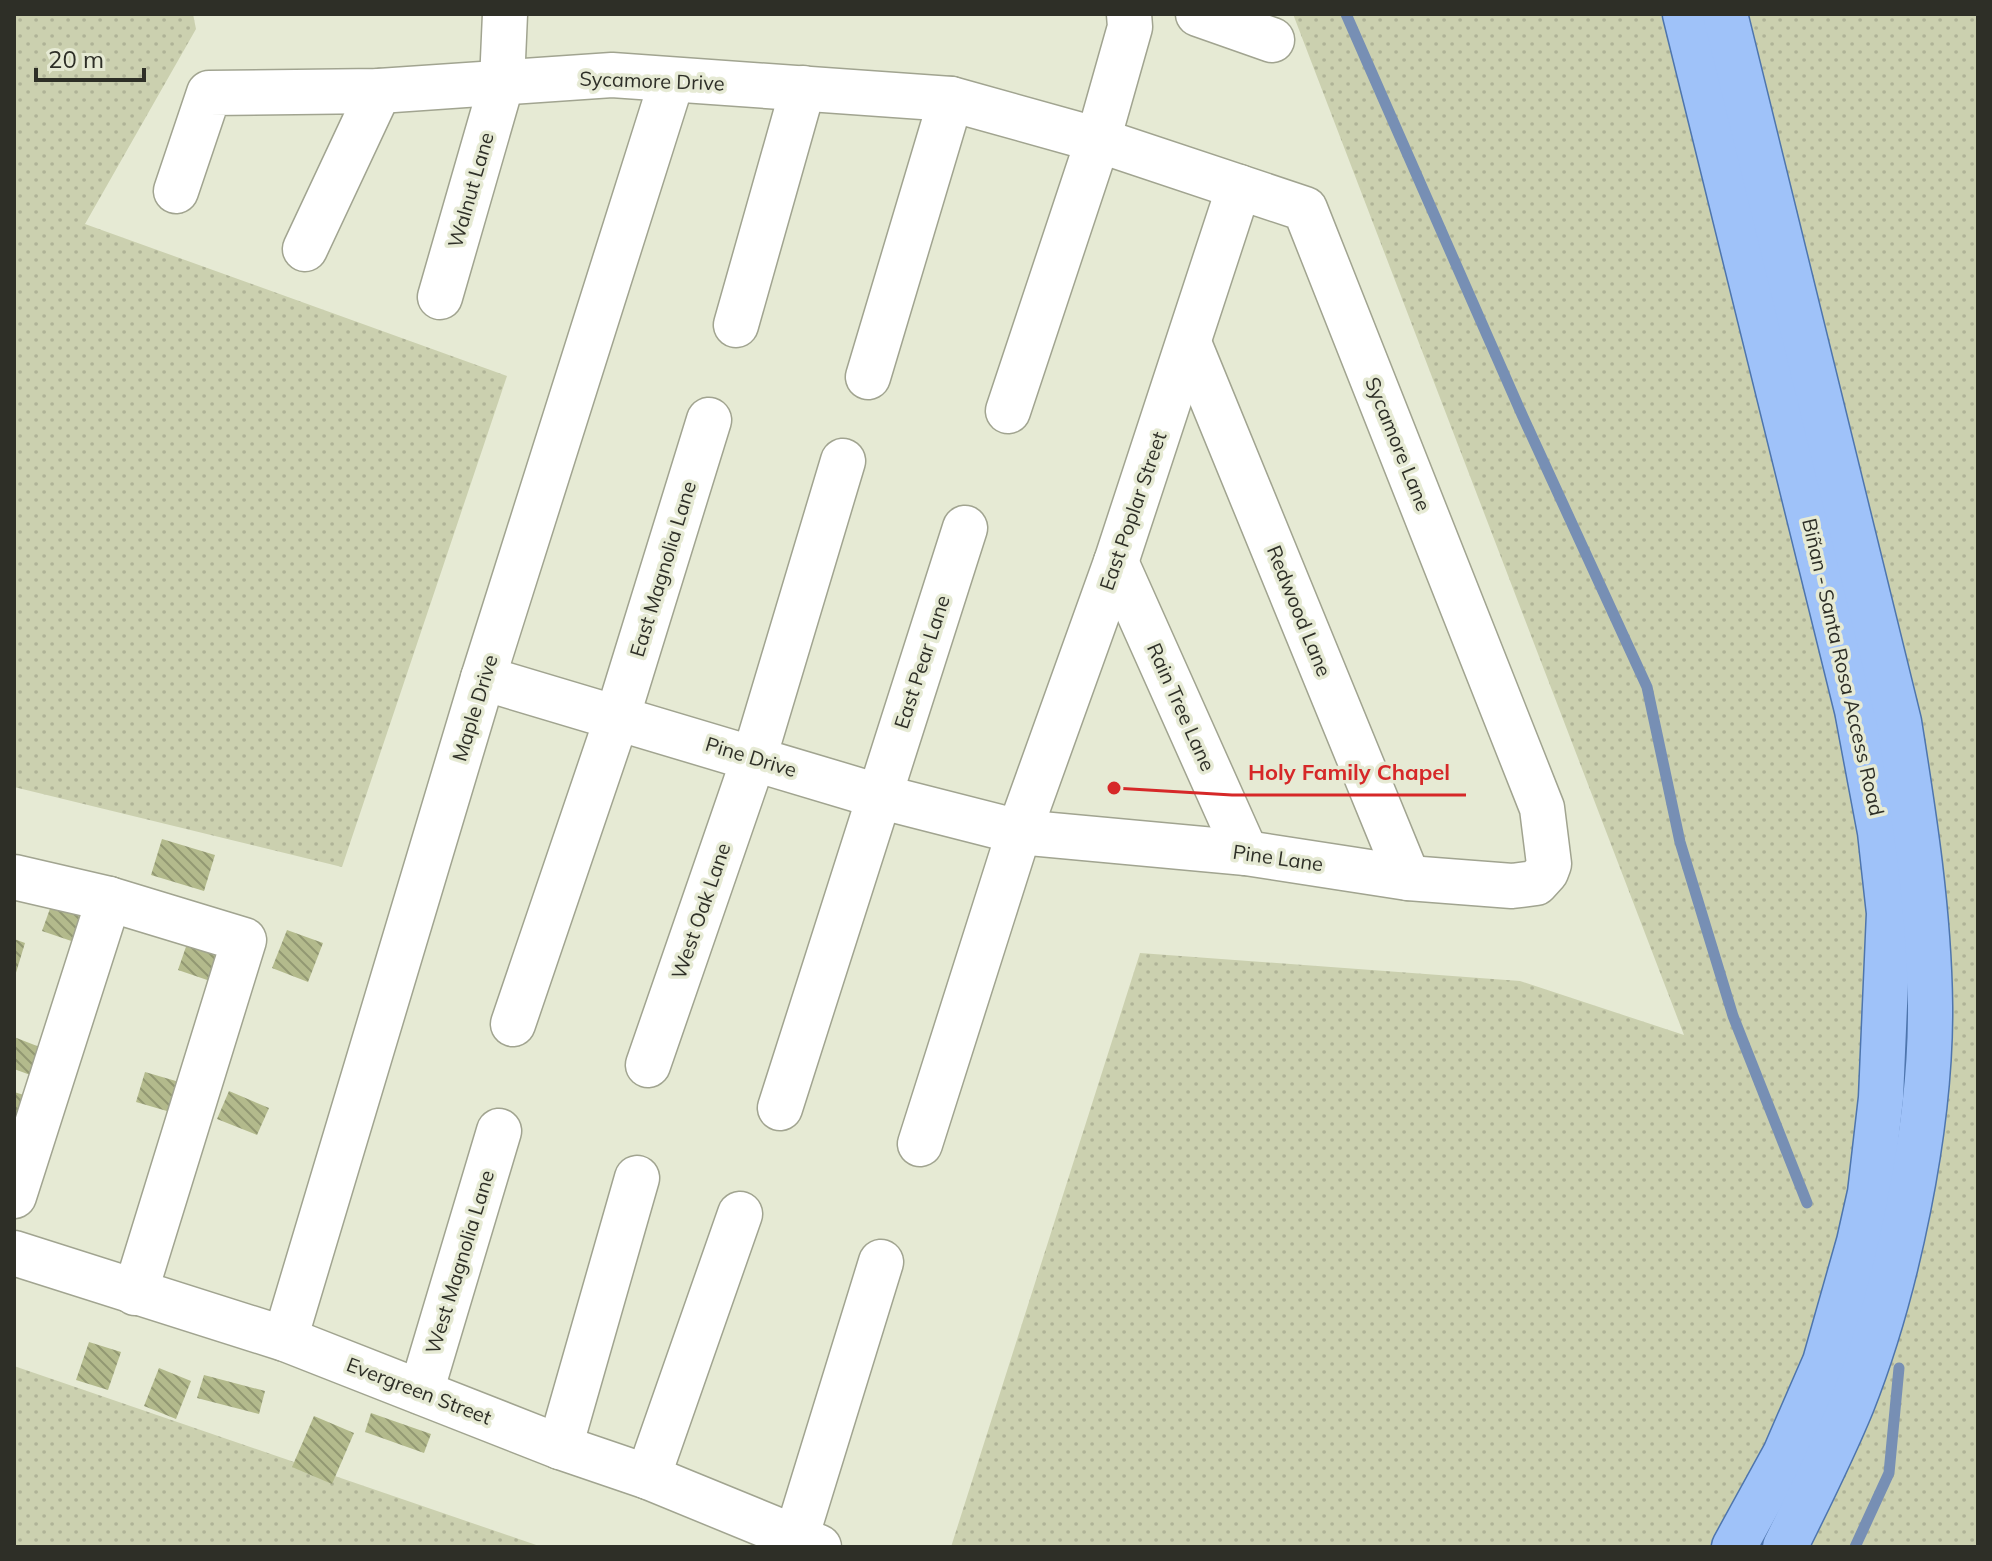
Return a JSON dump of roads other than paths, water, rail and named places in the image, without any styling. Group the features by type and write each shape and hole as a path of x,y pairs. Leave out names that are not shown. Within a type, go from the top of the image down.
{"main road":[{"name":"Biñan - Santa Rosa Access Road","path":"1685,14 1764,254"},
{"name":"Biñan - Santa Rosa Access Road","path":"1725,14 1764,254 1880,832 1889,913 1881,1098 1889,1196 1876,1338 1846,1416 1785,1547"},
{"name":"Biñan - Santa Rosa Access Road","path":"1734,1547 1785,1454 1825,1362 1859,1242 1889,1196"}],"street":[{"name":"Walnut Lane","path":"440,297 502,82 505,14"},
{"path":"1008,411 1098,140 1130,27 1129,14"},
{"path":"1198,14 1272,40"},
{"name":"Sycamore Drive","path":"176,191 209,93 379,91 612,75 951,99 1098,140"},
{"name":"Maple Drive","path":"285,1339 483,678 672,80"},
{"path":"736,325 803,88"},
{"path":"305,249 379,91"},
{"path":"868,377 951,99"},
{"name":"Sycamore Lane","path":"1098,140 1305,209 1542,808 1549,864 1536,883"},
{"name":"East Poplar Street","path":"920,1144 1019,832 1116,562 1239,187"},
{"name":"Redwood Lane","path":"1189,343 1408,878"},
{"name":"East Magnolia Lane","path":"513,1024 617,718 709,420"},
{"name":"West Oak Lane","path":"648,1065 754,758 843,461"},
{"name":"East Pear Lane","path":"780,1108 965,528"},
{"name":"Rain Tree Lane","path":"1116,562 1246,853"},
{"name":"Pine Drive","path":"483,678 878,796 1019,832"},
{"name":"Pine Lane","path":"1019,832 1246,853 1408,878 1512,886 1536,883"},
{"path":"14,877 109,899 244,940 135,1293"},
{"path":"14,1196 109,899"},
{"name":"West Magnolia Lane","path":"421,1392 499,1131"},
{"path":"560,1447 637,1178"},
{"path":"648,1477 740,1214"},
{"name":"Evergreen Street","path":"14,1253 285,1339 560,1447 648,1477 807,1542"},
{"path":"807,1542 881,1262"}],"waterway":[{"path":"1346,14 1523,417 1647,687 1680,842 1733,1016 1807,1203"},
{"path":"1855,1547 1889,1473 1899,1368"}],"place":[{"name":"Holy Family Chapel","path":"1114,788"}]}
